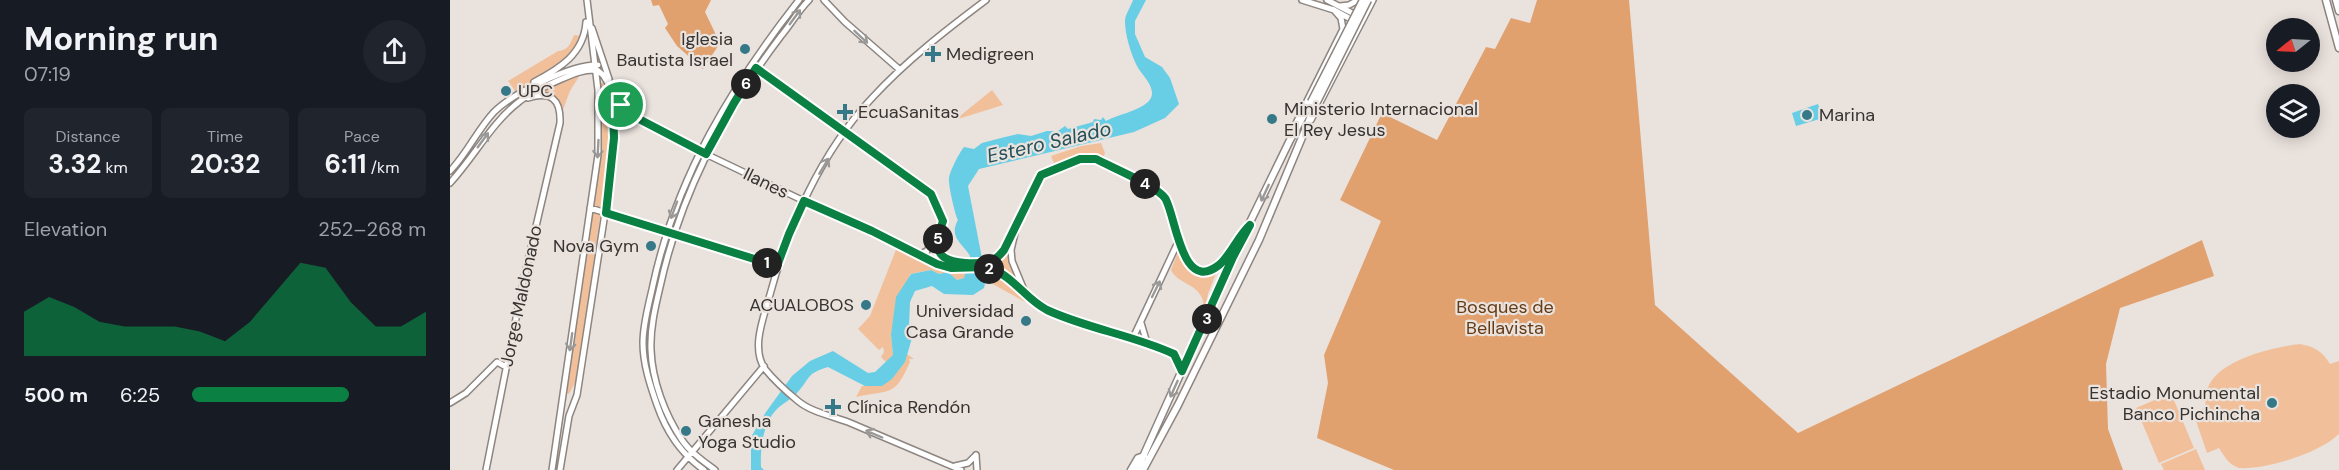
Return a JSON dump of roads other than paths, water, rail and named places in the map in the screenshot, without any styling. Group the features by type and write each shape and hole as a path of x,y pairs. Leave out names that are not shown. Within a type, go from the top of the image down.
{"main road":[{"path":"1143,467 1161,439 1259,240 1271,207 1306,129 1314,103 1363,0"},
{"path":"2326,0 2339,48"},
{"path":"2336,0 2339,11"},
{"path":"1143,467 1144,456 1233,257 1290,141 1314,103 1369,4"},
{"path":"1131,470 1138,458 1144,456"}],"street":[{"path":"552,470 598,155 599,65 587,0"},
{"path":"655,390 651,360 653,318 662,275 689,193 706,154 754,67 778,28 799,0"},
{"path":"704,470 672,438 644,356 643,342 656,273 682,190 699,151 725,104 809,0"},
{"path":"824,0 845,22 900,70"},
{"path":"961,470 798,401 764,366 759,351 760,336 777,266 789,234 804,201 845,132 871,99 900,70 986,0"},
{"path":"1327,0 1362,22"},
{"path":"1307,1 1335,7 1346,6 1358,0 1360,9 1364,10 1373,0"},
{"path":"1306,129 1351,44 1369,4"},
{"path":"1290,141 1292,131 1339,37 1343,24 1335,7"},
{"path":"450,171 494,112 514,96 556,71 571,58 583,39 588,15"},
{"path":"778,28 782,35"},
{"path":"1339,37 1349,33 1352,38 1351,44"},
{"path":"450,183 492,128 521,100 536,90 599,65"},
{"path":"514,96 577,68 599,65 606,71 612,92 614,138 606,213 578,395 569,416 560,470"},
{"name":"Ilanes","path":"599,65 621,105 637,118 699,151 920,254 931,262 951,268 986,267 999,272 1026,295"},
{"path":"754,67 931,194 943,221 938,240 939,250 945,259 956,262 985,262 999,256 1041,175 1080,159 1096,159 1159,192 1166,200 1186,260 1190,265 1204,271 1219,265 1243,231 1250,225"},
{"name":"Jorge Maldonado","path":"486,470 506,367 560,123 559,108 550,97 539,94 521,100"},
{"path":"725,104 731,108"},
{"path":"613,109 616,105 621,105"},
{"path":"598,107 613,109"},
{"path":"682,190 689,193"},
{"path":"590,208 777,266"},
{"path":"1018,220 1011,255 1026,295 1044,308 1078,324 1133,338 1174,354 1182,371"},
{"path":"920,254 927,251 932,241 938,240"},
{"path":"1133,338 1179,240"},
{"path":"656,273 662,275"},
{"path":"1140,323 1147,343"},
{"path":"450,403 466,393 497,363 506,367"},
{"path":"677,470 764,366"},
{"path":"690,454 715,470"},
{"path":"951,466 968,463 976,455 977,470"}],"water":[{"name":"Estero Salado","path":"1133,0 1146,0 1135,21 1135,34 1145,57 1162,67 1170,78 1179,104 1165,118 1134,132 979,169 968,186 986,279 984,288 973,295 944,294 932,286 915,291 910,302 909,326 912,338 905,362 892,379 882,386 865,386 828,367 815,372 769,420 761,452 761,467 764,470 751,470 751,437 792,376 810,361 833,351 868,373 875,372 893,355 891,335 896,297 911,274 931,270 939,274 948,272 957,280 964,278 970,256 956,236 955,226 958,220 949,181 953,167 964,147 974,149 982,143 1018,134 1031,136 1047,131 1058,131 1065,126 1068,129 1093,122 1094,119 1101,120 1103,117 1106,121 1148,102 1152,93 1151,88 1137,66 1126,32 1125,19"},
{"name":"Marina","path":"1818,104 1823,118 1796,126 1792,113"}],"place":[{"name":"Iglesia Bautista Israel","path":"745,49"},
{"name":"Medigreen","path":"933,54"},
{"name":"UPC","path":"506,91"},
{"name":"EcuaSanitas","path":"845,112"},
{"name":"Marina","path":"1807,115"},
{"name":"Ministerio Internacional El Rey Jesus","path":"1272,119"},
{"name":"Nova Gym","path":"651,246"},
{"name":"ACUALOBOS","path":"866,305"},
{"name":"Universidad Casa Grande","path":"1026,321"},
{"name":"Estadio Monumental Banco Pichincha","path":"2272,403"},
{"name":"Clínica Rendón","path":"833,407"},
{"name":"Ganesha Yoga Studio","path":"686,431"}],"park label":[{"name":"Bosques de Bellavista","path":"1505,317"}]}
